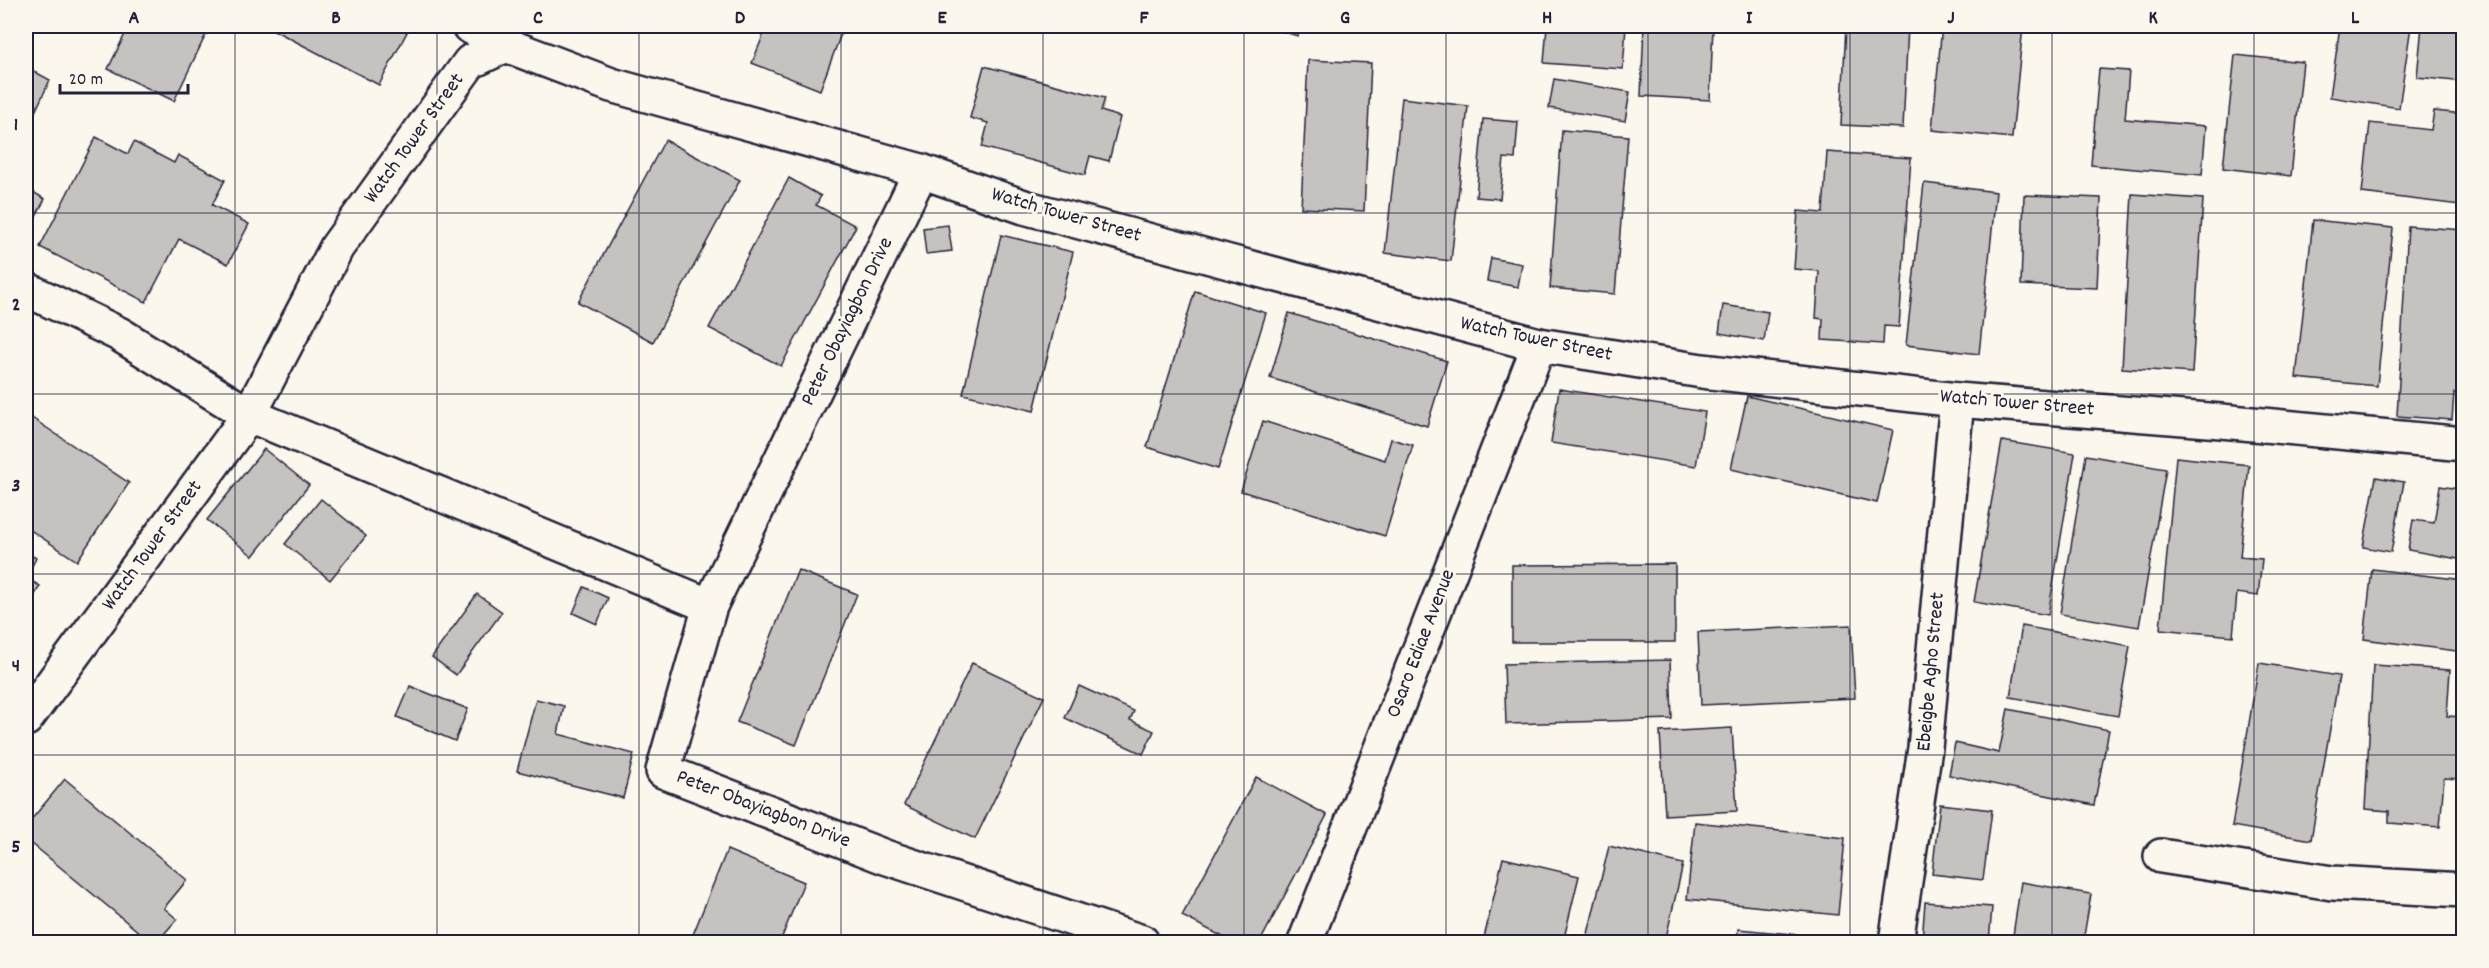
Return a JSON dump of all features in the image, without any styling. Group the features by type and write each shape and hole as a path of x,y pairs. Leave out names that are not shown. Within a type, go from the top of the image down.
{"street":[{"path":"469,26 506,45"},
{"name":"Watch Tower Street","path":"26,719 249,415 337,247 470,62 506,45 611,85 921,171 1024,207 1539,345 1702,371 1957,400 2221,421 2463,444"},
{"name":"Peter Obayiagbon Drive","path":"921,171 710,606 663,771 885,857 1142,942"},
{"path":"26,289 119,334 249,415 710,606"},
{"name":"Osaro Ediae Avenue","path":"1305,942 1539,345"},
{"name":"Ebeigbe Agho Street","path":"1896,942 1925,748 1957,400"},
{"path":"2160,856 2332,883 2463,890"}],"building":[{"path":"129,26 210,26 174,101 108,69"},
{"path":"266,26 395,26 407,32 379,85"},
{"path":"767,26 844,26 820,90 752,63"},
{"path":"1265,26 1301,26 1298,36"},
{"path":"1547,26 1626,26 1623,69 1544,63"},
{"path":"1644,26 1713,26 1710,100 1641,96"},
{"path":"1846,26 1908,26 1903,128 1841,125"},
{"path":"1942,26 2023,26 2012,138 1932,130"},
{"path":"2340,26 2411,26 2399,108 2330,97"},
{"path":"2422,26 2464,26 2464,82 2417,77"},
{"path":"2235,55 2303,62 2291,176 2223,168"},
{"path":"1308,60 1371,63 1364,211 1301,208"},
{"path":"984,66 1105,98 1101,111 1120,117 1109,161 1090,156 1085,175 982,147 988,123 970,118"},
{"path":"26,67 50,80 26,131"},
{"path":"2099,69 2129,71 2125,119 2206,126 2202,175 2091,165"},
{"path":"1554,79 1630,92 1625,121 1549,108"},
{"path":"1402,98 1468,106 1451,261 1385,253"},
{"path":"2434,111 2464,114 2464,171 2460,205 2362,193 2370,123 2431,130"},
{"path":"1483,119 1518,122 1515,159 1504,158 1500,199 1476,197"},
{"path":"1562,130 1628,136 1615,294 1550,288"},
{"path":"96,137 128,154 134,142 174,163 178,155 225,180 212,205 249,224 228,264 179,239 146,302 40,247"},
{"path":"665,140 740,180 653,342 578,302"},
{"path":"1827,152 1911,158 1899,327 1884,326 1883,344 1822,340 1823,319 1816,318 1819,271 1794,269 1798,211 1823,213"},
{"path":"789,178 821,196 816,205 856,226 781,366 709,328"},
{"path":"1924,183 1996,192 1979,354 1906,345"},
{"path":"26,188 45,199 26,235"},
{"path":"2132,194 2203,199 2192,373 2122,368"},
{"path":"2024,195 2101,198 2097,288 2021,285"},
{"path":"2313,220 2393,228 2377,386 2296,378"},
{"path":"948,225 952,251 926,254 923,228"},
{"path":"2408,226 2464,230 2464,393 2454,393 2452,420 2397,416"},
{"path":"1001,235 1073,252 1034,411 963,394"},
{"path":"1491,258 1522,264 1518,287 1487,281"},
{"path":"1195,291 1266,313 1218,469 1147,447"},
{"path":"1723,305 1768,312 1764,341 1719,333"},
{"path":"1289,313 1447,361 1427,426 1270,378"},
{"path":"1559,389 1705,412 1696,466 1551,443"},
{"path":"1747,396 1893,430 1877,503 1731,469"},
{"path":"26,414 129,483 77,561 26,527"},
{"path":"1263,421 1385,460 1391,439 1413,445 1385,536 1241,491"},
{"path":"2002,441 2075,453 2048,615 1974,602"},
{"path":"264,449 309,485 253,556 207,520"},
{"path":"2086,455 2166,469 2139,627 2060,614"},
{"path":"2176,457 2249,465 2240,557 2262,559 2258,596 2237,593 2233,636 2160,629"},
{"path":"2376,477 2404,482 2391,552 2363,547"},
{"path":"2440,486 2464,490 2464,560 2408,550 2413,520 2434,523"},
{"path":"321,499 366,536 330,580 285,544"},
{"path":"26,552 36,558 26,578"},
{"path":"1675,564 1675,642 1512,642 1512,565"},
{"path":"2372,569 2464,580 2464,652 2364,639"},
{"path":"798,570 857,594 796,745 737,722"},
{"path":"26,578 40,586 26,610"},
{"path":"584,587 608,598 597,624 573,613"},
{"path":"477,594 502,612 456,675 432,657"},
{"path":"1851,625 1855,698 1701,705 1698,632"},
{"path":"2022,626 2130,646 2118,716 2010,697"},
{"path":"1670,660 1672,719 1506,724 1504,664"},
{"path":"972,663 1044,697 975,839 904,805"},
{"path":"2259,663 2339,676 2311,840 2232,826"},
{"path":"2373,665 2450,670 2447,716 2464,717 2464,726 2460,779 2444,778 2440,827 2389,823 2389,811 2365,809"},
{"path":"410,686 468,709 455,741 397,717"},
{"path":"1079,686 1134,711 1130,720 1154,731 1143,754 1065,718"},
{"path":"536,699 564,706 558,734 634,754 623,798 517,771"},
{"path":"2008,709 2109,730 2094,805 1949,775 1955,743 1999,753"},
{"path":"1732,728 1737,811 1665,815 1660,732"},
{"path":"1256,777 1327,815 1260,942 1233,942 1182,916"},
{"path":"65,779 187,880 164,908 177,919 157,942 151,942 26,839 26,826"},
{"path":"1940,804 1992,810 1983,880 1932,874"},
{"path":"1695,822 1845,838 1838,915 1687,899"},
{"path":"1609,846 1683,864 1665,942 1586,942"},
{"path":"727,850 804,882 780,942 690,942"},
{"path":"1503,858 1579,876 1563,942 1483,942"},
{"path":"2021,882 2091,894 2083,942 2012,942"},
{"path":"1925,902 1992,907 1989,942 1922,942"},
{"path":"1738,929 1845,939 1844,942 1737,942"},
{"path":"1682,937 1725,940 1725,942 1682,942"}]}
